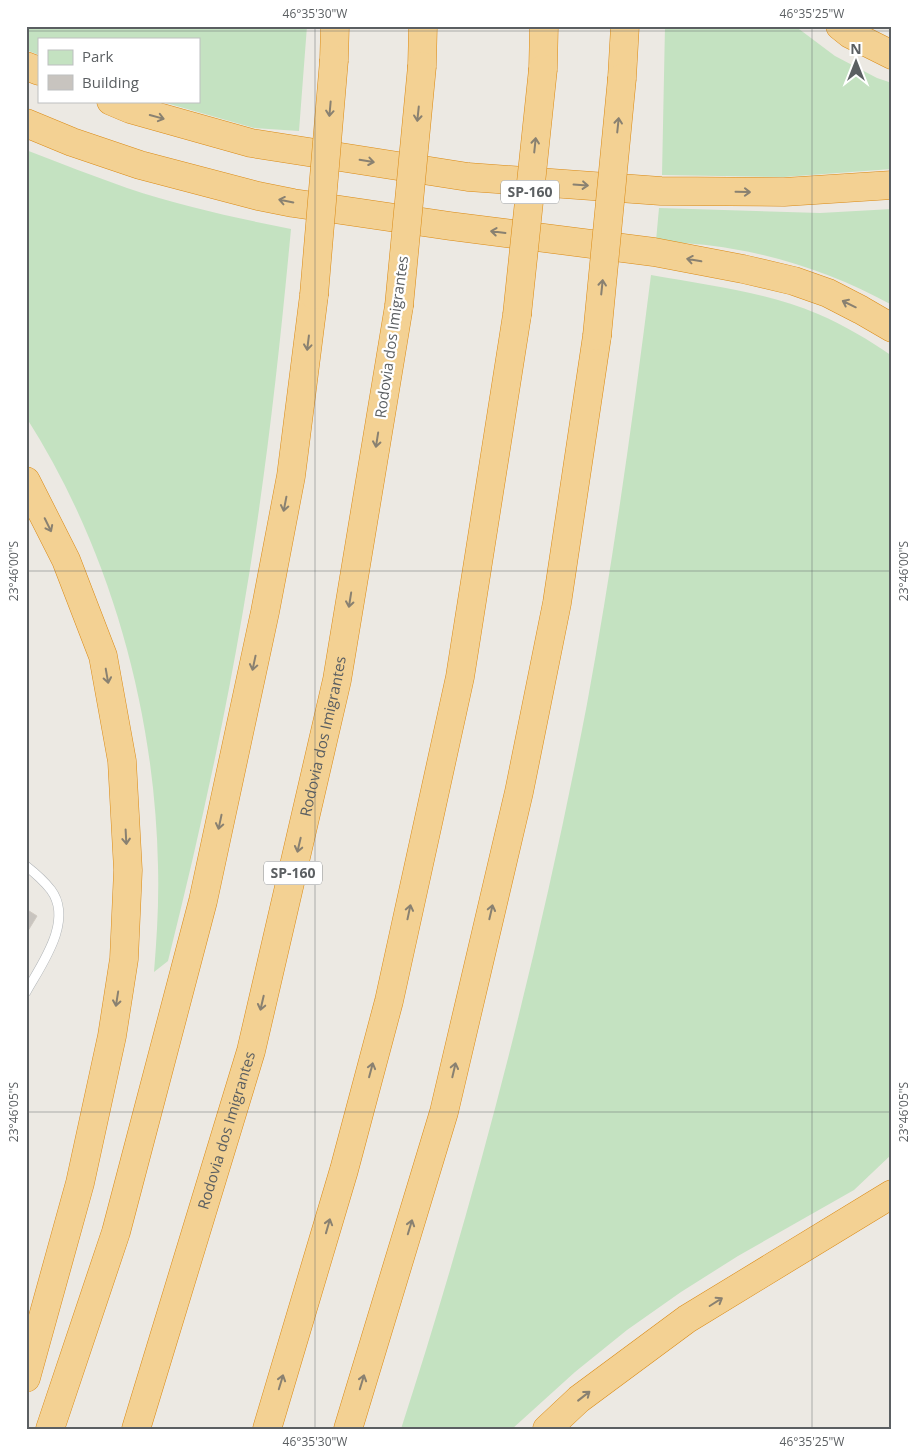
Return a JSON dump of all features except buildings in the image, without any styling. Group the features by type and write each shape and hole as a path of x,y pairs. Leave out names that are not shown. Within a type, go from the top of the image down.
{"highway":[{"path":"50,1429 116,1232 203,901 265,612 291,476 314,295 334,60 335,26"},
{"name":"Rodovia dos Imigrantes","path":"136,1429 251,1051 337,680 399,306 422,66 423,26"},
{"name":"SP-160","path":"267,1429 344,1170 389,1001 460,677 517,315 543,69 544,26"},
{"path":"348,1429 444,1112 519,792 557,604 597,336 622,78 625,26"},
{"path":"840,26 850,34 892,55"},
{"path":"26,66 38,71"},
{"path":"113,102 130,109 251,143 468,177 680,191 784,192 892,185"},
{"path":"26,123 72,142 140,165 258,196 293,203 440,224 654,252 744,269 794,281 828,293 892,328"},
{"path":"26,481 66,560 103,656 122,761 128,870 124,958 112,1036 80,1183 26,1378"},
{"path":"547,1429 579,1400 687,1319 881,1200 892,1186"}],"lane":[{"path":"26,866 52,891 60,910 53,944 26,992"}],"green space":[{"path":"26,26 307,26 299,131 254,128 163,102 200,102 200,38 38,38 38,55 26,50"},
{"path":"665,26 795,26 835,56 877,78 892,83 892,169 784,177 662,175"},
{"path":"26,150 147,194 209,211 291,229 265,468 251,563 227,699 209,787 168,961 154,972 158,892 155,808 148,749 137,690 122,632 104,576 82,521 56,468 26,417"},
{"path":"659,208 820,213 892,209 892,305 854,286 815,270 774,258 714,246 656,241"},
{"path":"651,275 736,290 798,306 847,328 892,356 892,1154 854,1190 738,1256 681,1292 627,1330 575,1372 512,1429 401,1429 456,1250 481,1160 528,978 569,796 587,704 614,544"}]}
